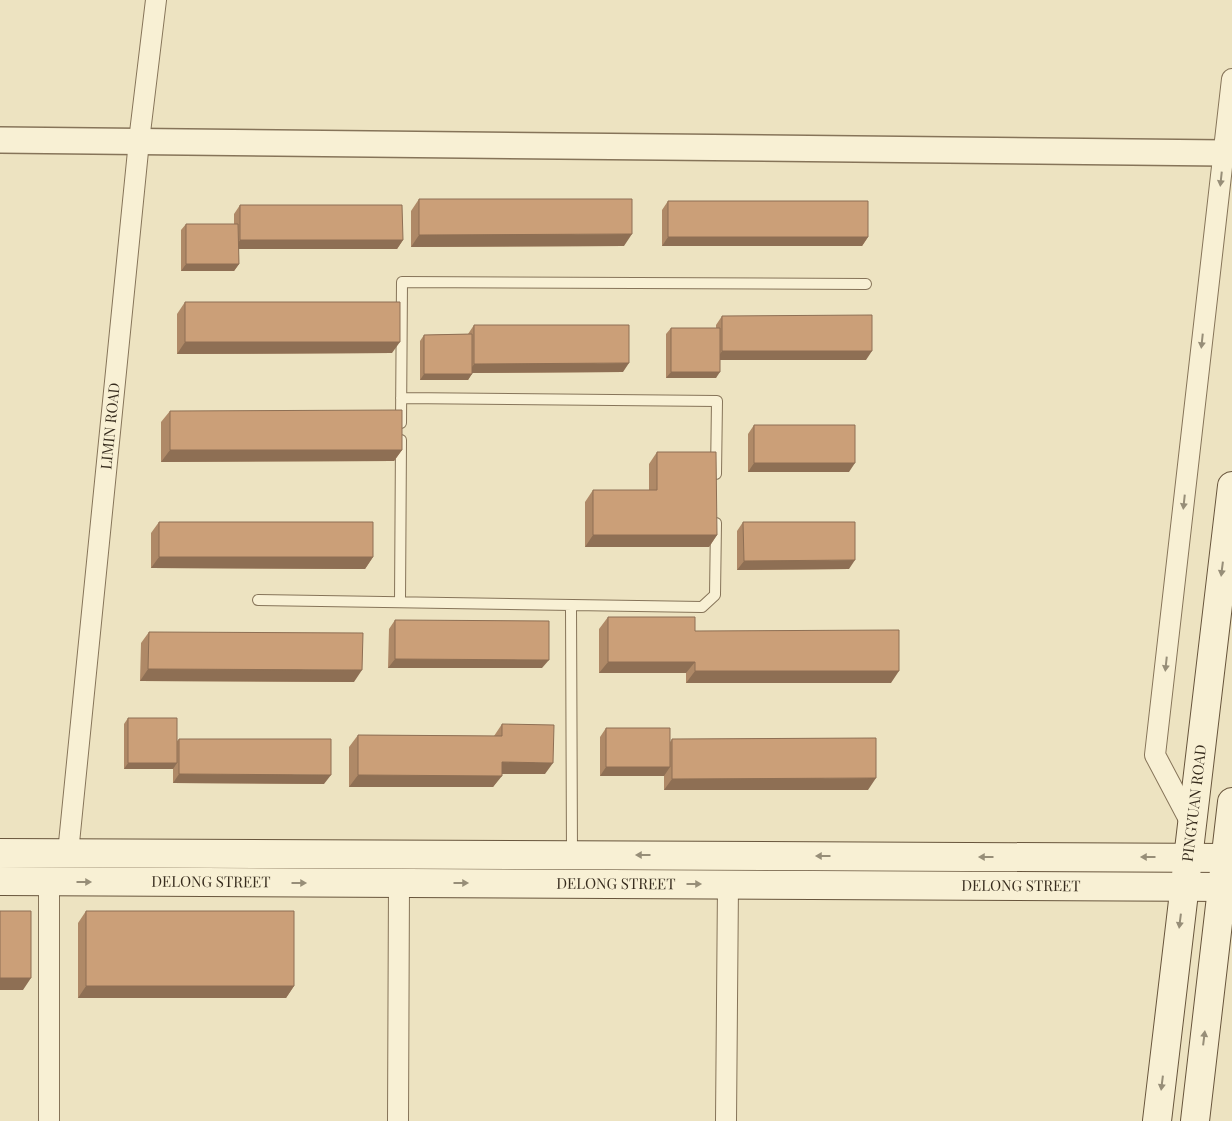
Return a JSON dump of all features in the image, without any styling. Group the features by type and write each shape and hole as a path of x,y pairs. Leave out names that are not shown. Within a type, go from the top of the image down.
{"main road":[{"name":"PINGYUAN ROAD","path":"1157,1121 1232,486"},
{"path":"1195,1121 1227,887 1232,802"},
{"name":"DELONG STREET","path":"0,853 1229,858"},
{"name":"DELONG STREET","path":"0,881 1227,887"}],"street":[{"name":"LIMIN ROAD","path":"68,853 139,141 156,0"},
{"path":"1192,825 1155,755 1232,79"},
{"path":"0,140 1224,153"},
{"path":"49,882 49,1121"},
{"path":"398,1121 399,883"},
{"path":"726,1121 728,884"}],"lane":[{"path":"400,602 402,282 866,284"},
{"path":"402,398 717,402 716,489"},
{"path":"258,600 702,607 709,603 715,595 716,508"},
{"path":"571,606 572,855"}],"building":[{"path":"419,199 632,199 632,234 419,235"},
{"path":"668,201 868,201 868,237 668,237"},
{"path":"240,205 402,205 403,240 240,240"},
{"path":"186,224 238,224 239,264 186,264"},
{"path":"185,302 400,302 400,342 185,342"},
{"path":"872,315 872,351 722,351 722,316"},
{"path":"474,325 629,325 629,363 474,364"},
{"path":"671,328 720,328 720,372 671,372"},
{"path":"472,334 472,374 424,374 424,335"},
{"path":"402,410 402,450 170,450 170,411"},
{"path":"754,425 855,425 855,463 754,463"},
{"path":"657,452 716,452 717,535 593,535 593,490 657,490"},
{"path":"159,522 373,522 373,557 159,557"},
{"path":"743,522 855,522 855,560 744,561"},
{"path":"608,617 695,617 695,631 899,630 899,671 695,671 695,662 608,662"},
{"path":"395,620 549,621 549,660 395,659"},
{"path":"149,632 363,633 362,670 148,669"},
{"path":"128,718 177,718 177,763 128,763"},
{"path":"502,724 554,725 553,763 502,762 502,776 358,775 358,735 502,736"},
{"path":"606,728 670,728 670,767 606,767"},
{"path":"876,738 876,778 672,779 672,739"},
{"path":"179,739 331,739 331,775 179,774"},
{"path":"0,911 31,911 31,978 0,978"},
{"path":"86,911 294,911 294,986 86,986"}]}
